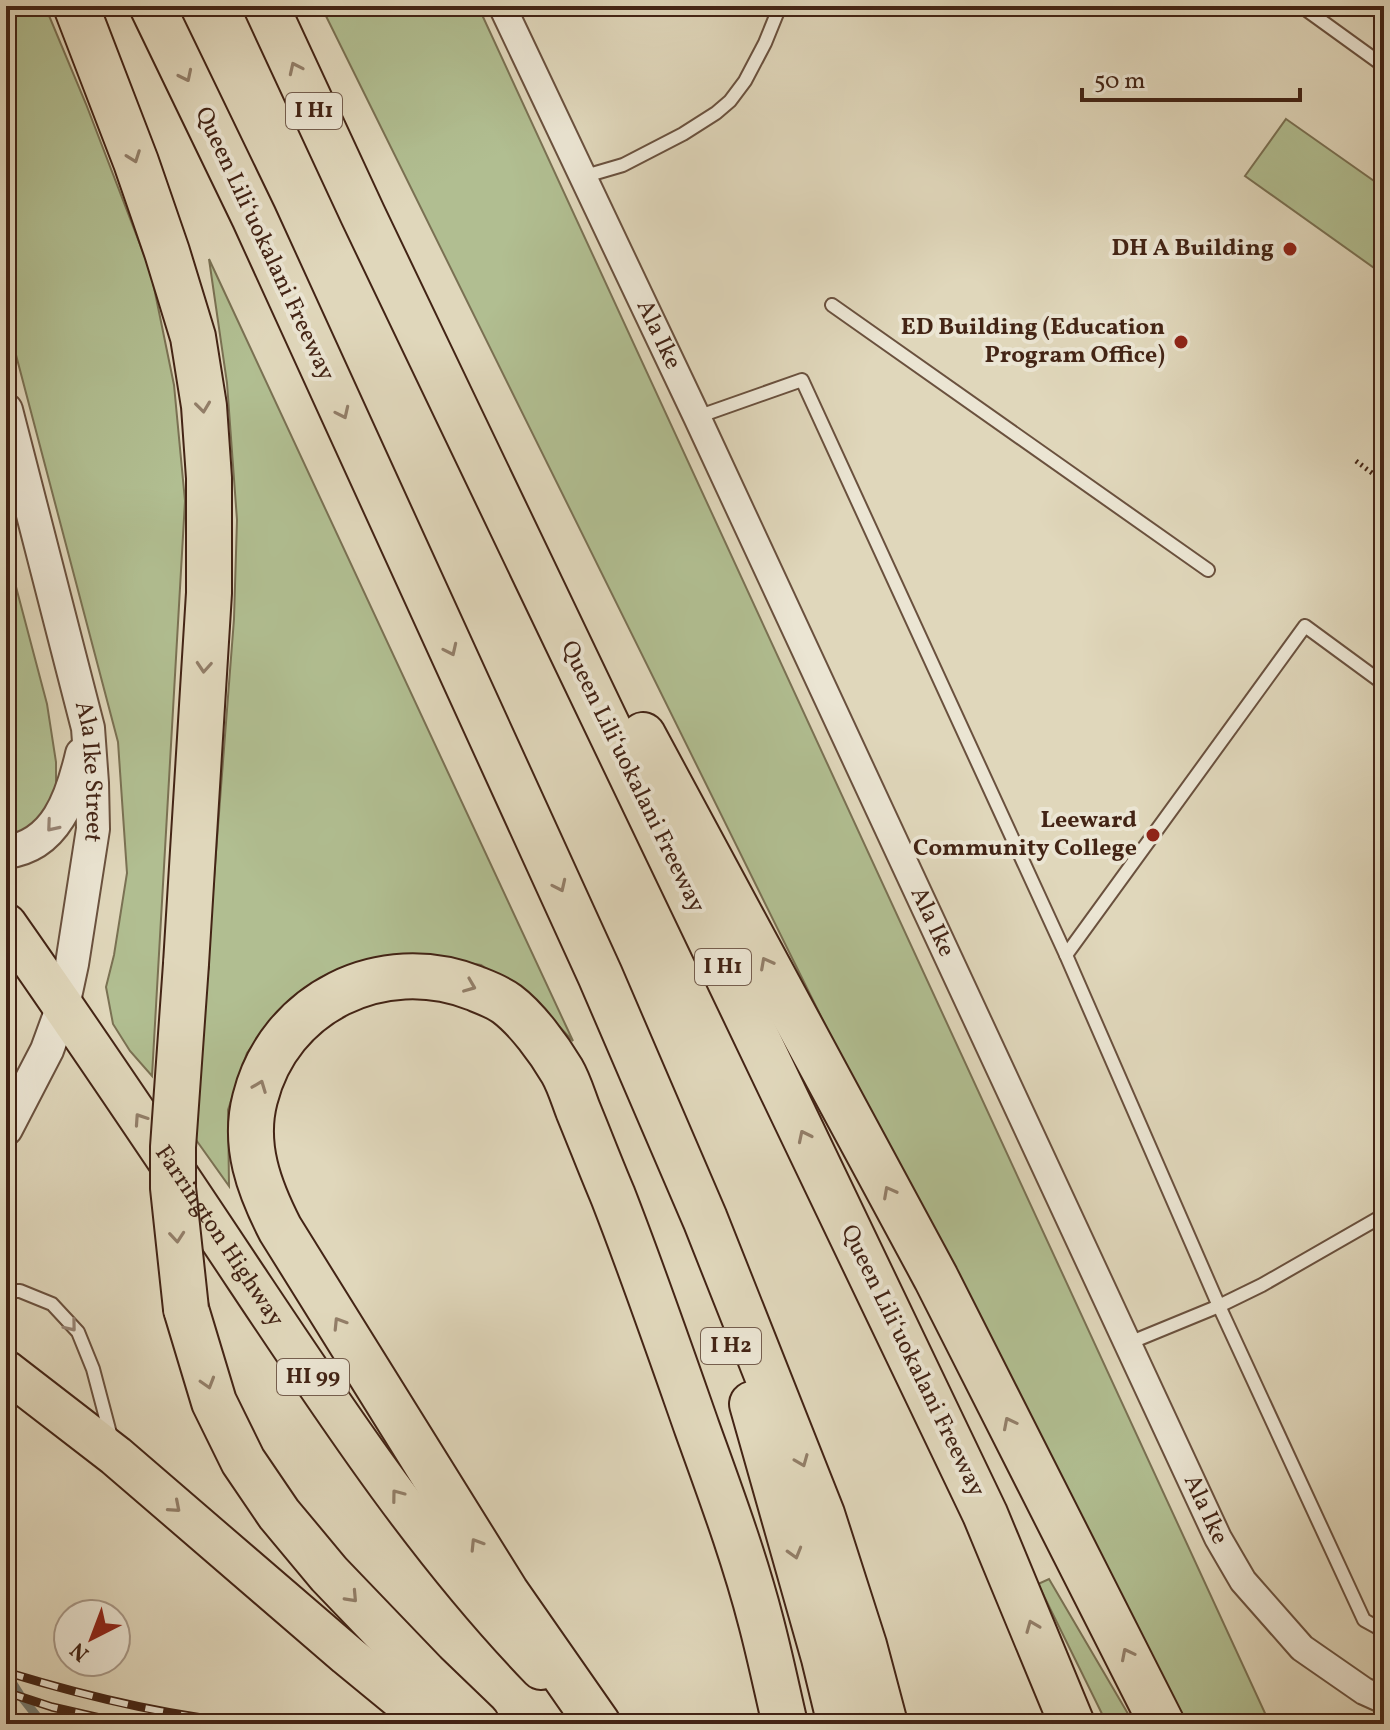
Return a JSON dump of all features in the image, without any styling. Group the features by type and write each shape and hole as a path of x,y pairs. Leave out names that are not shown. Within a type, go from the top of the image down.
{"highway":[{"path":"76,6 167,252 193,337 204,406 209,478 209,593 173,1147 178,1250 186,1309 214,1402 243,1461 279,1514 329,1574 477,1724"},
{"name":"Queen Liliʻuokalani Freeway","path":"152,6 260,232 600,975 705,1219 822,1514 864,1645 885,1724"},
{"name":"Queen Liliʻuokalani Freeway","path":"266,6 985,1514 1072,1724"},
{"path":"363,215 928,1264 1162,1724"},
{"name":"I H2","path":"600,975 753,1408 840,1724"},
{"path":"596,1724 498,1579 280,1229 257,1177 252,1150 255,1100 275,1055 305,1017 327,1000 373,980 400,976 427,977 454,980 481,991 506,1004 530,1027 562,1072 640,1266 720,1492 761,1620 785,1724"}],"main road":[{"name":"Farrington Highway","path":"6,924 353,1437 454,1570 530,1658 596,1724"},
{"path":"6,1371 116,1456 431,1724"}],"street":[{"name":"Ala Ike","path":"502,6 697,417 1218,1538 1243,1581 1302,1648 1364,1691 1384,1700"},
{"name":"Ala Ike Street","path":"6,410 88,728 93,829 63,1006 47,1050 6,1129"},
{"path":"6,852 33,845 59,818 78,772 88,728"}],"lane":[{"path":"582,177 623,165 703,123 730,101 745,81 780,6"},
{"path":"1301,6 1315,10 1384,66"},
{"path":"832,305 1208,570"},
{"path":"697,417 802,380 1066,955 1219,1306 1364,1620 1384,1631"},
{"path":"1066,955 1305,626 1384,684"},
{"path":"1129,1343 1262,1285 1384,1215"},
{"path":"6,1291 20,1291 52,1304 78,1332 93,1369 116,1456"}],"path":[{"path":"1356,461 1384,482"}],"green space":[{"path":"23,6 45,6 86,104 151,273 174,385 185,501 152,1076 130,1051 113,1024 106,987 127,873 118,742 6,317 6,18"},
{"path":"321,6 478,6 1270,1724 1169,1724"},
{"path":"1286,119 1384,188 1384,275 1245,176"},
{"path":"209,259 573,1041 532,998 481,965 418,954 339,970 288,1002 247,1053 228,1110 229,1186 194,1137 234,619 237,520 227,383"},
{"path":"6,549 47,704 56,762 56,792 46,813 31,829 6,836"},
{"path":"1049,1579 1134,1724 1107,1724 1038,1584"}],"waterway":[{"path":"6,1673 43,1724"}],"railway":[{"path":"6,1672 129,1705 255,1724"},
{"path":"6,1692 52,1707 126,1724"}],"place":[{"name":"DH A Building","path":"1290,249"},
{"name":"ED Building (Education Program Office)","path":"1181,342"},
{"name":"Leeward Community College","path":"1153,835"}]}
